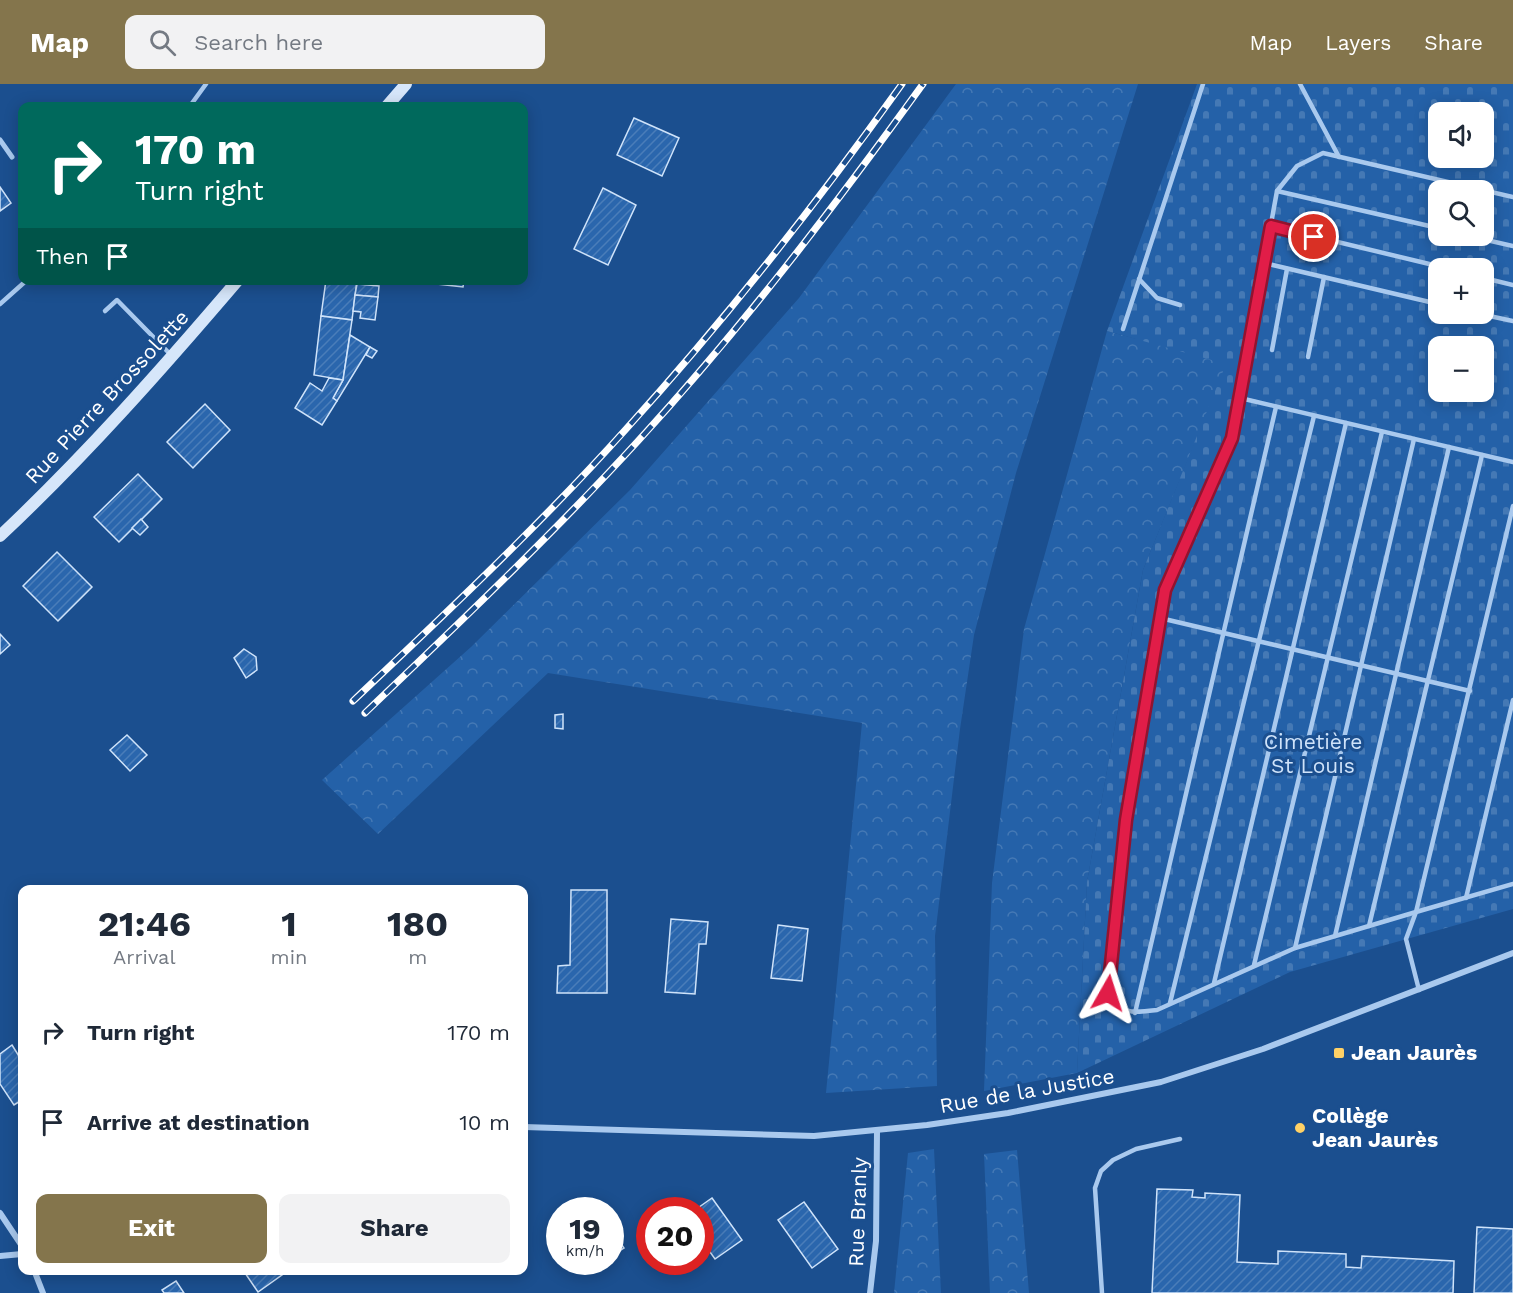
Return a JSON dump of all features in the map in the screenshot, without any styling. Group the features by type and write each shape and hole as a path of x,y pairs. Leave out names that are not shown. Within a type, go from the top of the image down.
{"main road":[{"path":"390,102 406,84"},
{"name":"Rue Pierre Brossolette","path":"0,536 54,485 173,357 234,285"}],"street":[{"path":"0,140 12,157"},
{"name":"Rue de la Justice","path":"528,1127 814,1136 877,1131 1008,1113 1161,1082 1263,1049 1513,953"},
{"name":"Rue Branly","path":"870,1293 876,1241 877,1131"},
{"path":"0,1213 18,1240"},
{"path":"0,1256 18,1254"},
{"path":"36,1275 43,1293"}],"lane":[{"path":"193,102 206,84"},
{"path":"1123,328 1203,84"},
{"path":"1300,84 1339,157"},
{"path":"1513,197 1323,153 1297,166 1277,190 1232,438 1165,590 1126,820 1108,993 1117,1007 1136,1013 1157,1010 1254,964 1295,948 1513,884"},
{"path":"1277,190 1428,226"},
{"path":"1271,226 1428,264"},
{"path":"1494,242 1513,246"},
{"path":"1264,263 1428,302"},
{"path":"1272,350 1287,269"},
{"path":"1308,357 1324,277"},
{"path":"1139,279 1156,298 1180,305"},
{"path":"1494,280 1513,285"},
{"path":"0,304 21,285"},
{"path":"105,311 117,300 173,357"},
{"path":"1494,317 1513,321"},
{"path":"1240,398 1513,462"},
{"path":"1136,1013 1276,407"},
{"path":"1170,1003 1314,416"},
{"path":"1214,983 1346,423"},
{"path":"1254,964 1382,432"},
{"path":"1295,948 1414,439"},
{"path":"1335,936 1449,447"},
{"path":"1369,926 1482,455"},
{"path":"1419,990 1406,939 1416,912 1513,506"},
{"path":"1160,618 1470,691"},
{"path":"1466,898 1513,700"},
{"path":"1102,1293 1095,1188 1101,1171 1113,1160 1136,1149 1180,1139"}],"green space":[{"path":"956,84 1138,84 1016,473 974,635 960,729 935,936 937,1086 826,1093 862,723 548,673 378,834 322,780 471,647 630,490 799,298"},
{"name":"Cimetière St Louis","path":"1197,84 1513,84 1513,909 1290,972 1077,1073 1087,882 1143,570 1226,364 1107,331"},
{"path":"1255,84 1513,84 1513,132 1494,127 1494,102 1428,102 1428,107 1356,87 1265,167 1227,364 1143,570 1087,882 1077,1073 984,1091 992,883 1024,629 1107,331 1137,339 1209,101"},
{"path":"934,1149 941,1293 894,1293 908,1153"},
{"path":"1017,1150 1029,1293 990,1293 984,1154"}],"building":[{"path":"634,118 679,138 662,176 617,155"},
{"path":"0,187 11,203 0,211"},
{"path":"603,188 636,205 608,265 574,249"},
{"path":"325,285 356,285 352,320 321,316"},
{"path":"357,285 379,286 378,297 355,295"},
{"path":"355,295 378,297 375,320 360,318 361,312 353,311"},
{"path":"321,316 352,320 343,380 314,375"},
{"path":"350,335 370,347 337,401 333,398 343,380"},
{"path":"370,347 377,351 372,358 366,355"},
{"path":"329,378 343,380 333,398 337,401 322,425 295,408 310,383 322,391"},
{"path":"205,404 230,430 193,468 167,442"},
{"path":"138,474 162,499 119,542 94,517"},
{"path":"141,519 148,527 140,535 132,528"},
{"path":"57,552 92,587 58,621 23,586"},
{"path":"0,634 10,645 0,654"},
{"path":"244,649 256,657 257,670 246,678 234,658"},
{"path":"563,714 563,729 555,728 555,715"},
{"path":"127,735 147,755 130,771 110,750"},
{"path":"571,890 607,890 607,993 557,993 558,966 570,965"},
{"path":"671,919 708,922 706,944 699,944 695,994 665,992"},
{"path":"778,925 808,929 802,981 771,978"},
{"path":"12,1045 18,1055 18,1102 14,1105 0,1084 0,1054"},
{"path":"1157,1189 1193,1190 1192,1197 1205,1198 1205,1193 1240,1195 1237,1262 1278,1264 1278,1251 1346,1254 1346,1267 1361,1268 1362,1256 1454,1261 1453,1293 1152,1293"},
{"path":"714,1201 742,1240 714,1258"},
{"path":"804,1202 838,1249 812,1268 778,1220"},
{"path":"1477,1227 1513,1229 1513,1293 1474,1293"},
{"path":"246,1275 282,1275 258,1292"},
{"path":"176,1281 184,1293 164,1293 162,1290"}],"railway":[{"path":"353,701 527,533 664,387 770,260 902,84"},
{"path":"365,713 538,545 676,399 786,267 923,84"}],"place":[{"name":"Jean Jaurès","path":"1339,1053"},
{"name":"Collège Jean Jaurès","path":"1300,1128"}],"route":[{"path":"1108,993 1126,820 1165,590 1232,438 1271,226 1314,237"}]}
